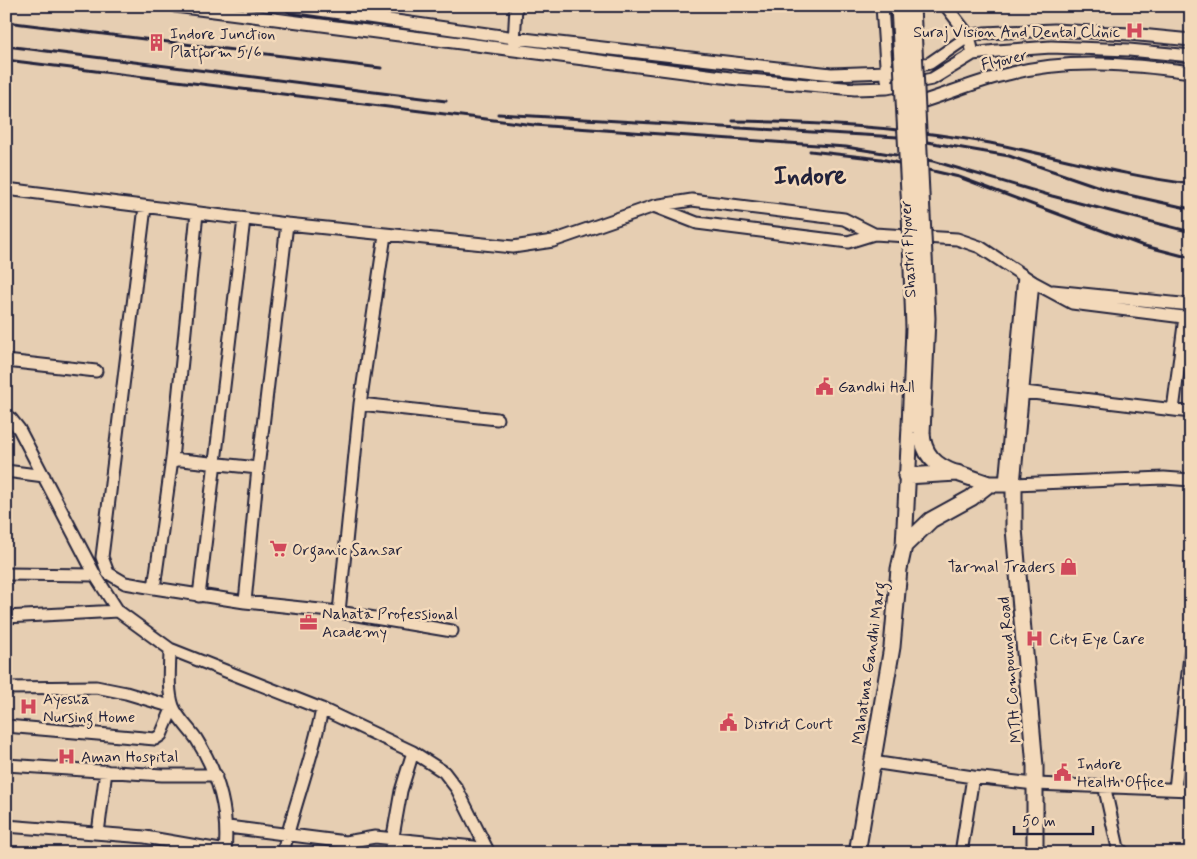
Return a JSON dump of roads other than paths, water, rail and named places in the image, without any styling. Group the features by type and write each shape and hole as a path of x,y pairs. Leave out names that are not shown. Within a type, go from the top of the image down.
{"main road":[{"name":"Shastri Flyover","path":"899,6 914,328 916,430 926,454 937,464 957,473"},
{"name":"Shastri Flyover","path":"906,476 916,430 927,318 912,6"},
{"path":"906,476 957,473 989,484 1010,484"},
{"name":"Mahatma Gandhi Marg","path":"857,853 892,646 899,569 904,546 906,476"},
{"path":"904,546 930,520 970,498 989,484"},
{"name":"MTH Compound Road","path":"1010,484 1035,784 1035,853"}],"street":[{"path":"175,6 738,79 855,89 887,88 932,79 973,54 1051,47 1129,50 1191,56"},
{"path":"291,6 515,38 831,74 886,72 930,63 969,36 1005,31 1054,30 1130,34 1191,40"},
{"path":"512,50 515,38 516,6"},
{"path":"882,6 887,88"},
{"path":"946,6 969,36 973,54"},
{"name":"Flyover","path":"918,103 967,85 1010,73 1056,65 1106,64 1191,72"},
{"path":"805,72 810,86"},
{"path":"6,189 287,224 513,247 553,241 654,206 692,200 844,219 874,234"},
{"path":"654,206 696,223 848,242 874,234 946,237 980,247 1028,279 1072,302 1188,317 1173,410"},
{"path":"145,207 102,557 108,573 125,583 199,596 340,612 452,631"},
{"path":"154,588 172,459 197,213"},
{"path":"199,596 244,219"},
{"path":"245,602 258,468 287,224"},
{"path":"340,612 360,404 385,234"},
{"path":"1010,484 1024,392 1028,279"},
{"path":"1010,484 1028,279"},
{"path":"1051,291 1191,305"},
{"path":"6,361 96,371"},
{"path":"1024,392 1191,412"},
{"path":"360,404 496,419"},
{"path":"6,416 19,429 95,575 118,612 170,649 322,709 413,752 444,772 457,789 489,852"},
{"path":"172,459 258,468"},
{"path":"6,471 44,476"},
{"path":"1010,484 1164,478 1191,480"},
{"path":"6,574 95,575"},
{"path":"6,617 118,612"},
{"path":"1175,789 1191,646"},
{"path":"6,826 145,837 226,852 228,827 216,775 198,742 173,707 169,680 170,649"},
{"path":"6,688 96,687 173,707"},
{"path":"6,726 30,726 155,739 161,736 173,707"},
{"path":"283,853 306,768 316,744 322,709"},
{"path":"390,853 401,791 413,752"},
{"path":"872,762 1035,784 1104,785 1191,790"},
{"path":"6,765 162,775 216,775"},
{"path":"98,833 106,771"},
{"path":"961,853 973,777"},
{"path":"1104,785 1118,848 1124,853"},
{"path":"228,827 346,842 375,837 392,838 426,848 474,847 489,852"}],"railway":[{"path":"6,22 381,68"},
{"path":"6,46 446,101"},
{"path":"6,60 534,125 846,147 933,161 1052,196 1191,232"},
{"path":"498,114 898,137 1009,156 1111,191 1191,209"},
{"path":"733,121 830,124 926,133 990,143 1115,171 1191,184"},
{"path":"810,151 881,159 959,177 1141,245 1191,258"}],"place":[{"name":"Suraj Vision And Dental Clinic","path":"1134,31"},
{"name":"Indore Junction Platform 5/6","path":"156,42"},
{"name":"Gandhi Hall","path":"824,386"},
{"name":"Organic Sansar","path":"278,549"},
{"name":"Tarmal Traders","path":"1069,566"},
{"name":"Nahata Professional Academy","path":"308,622"},
{"name":"City Eye Care","path":"1035,638"},
{"name":"Ayesha Nursing Home","path":"29,707"},
{"name":"District Court","path":"729,723"},
{"name":"Aman Hospital","path":"67,756"},
{"name":"Indore Health Office","path":"1063,772"}],"district":[{"name":"Indore","path":"810,175"}]}
